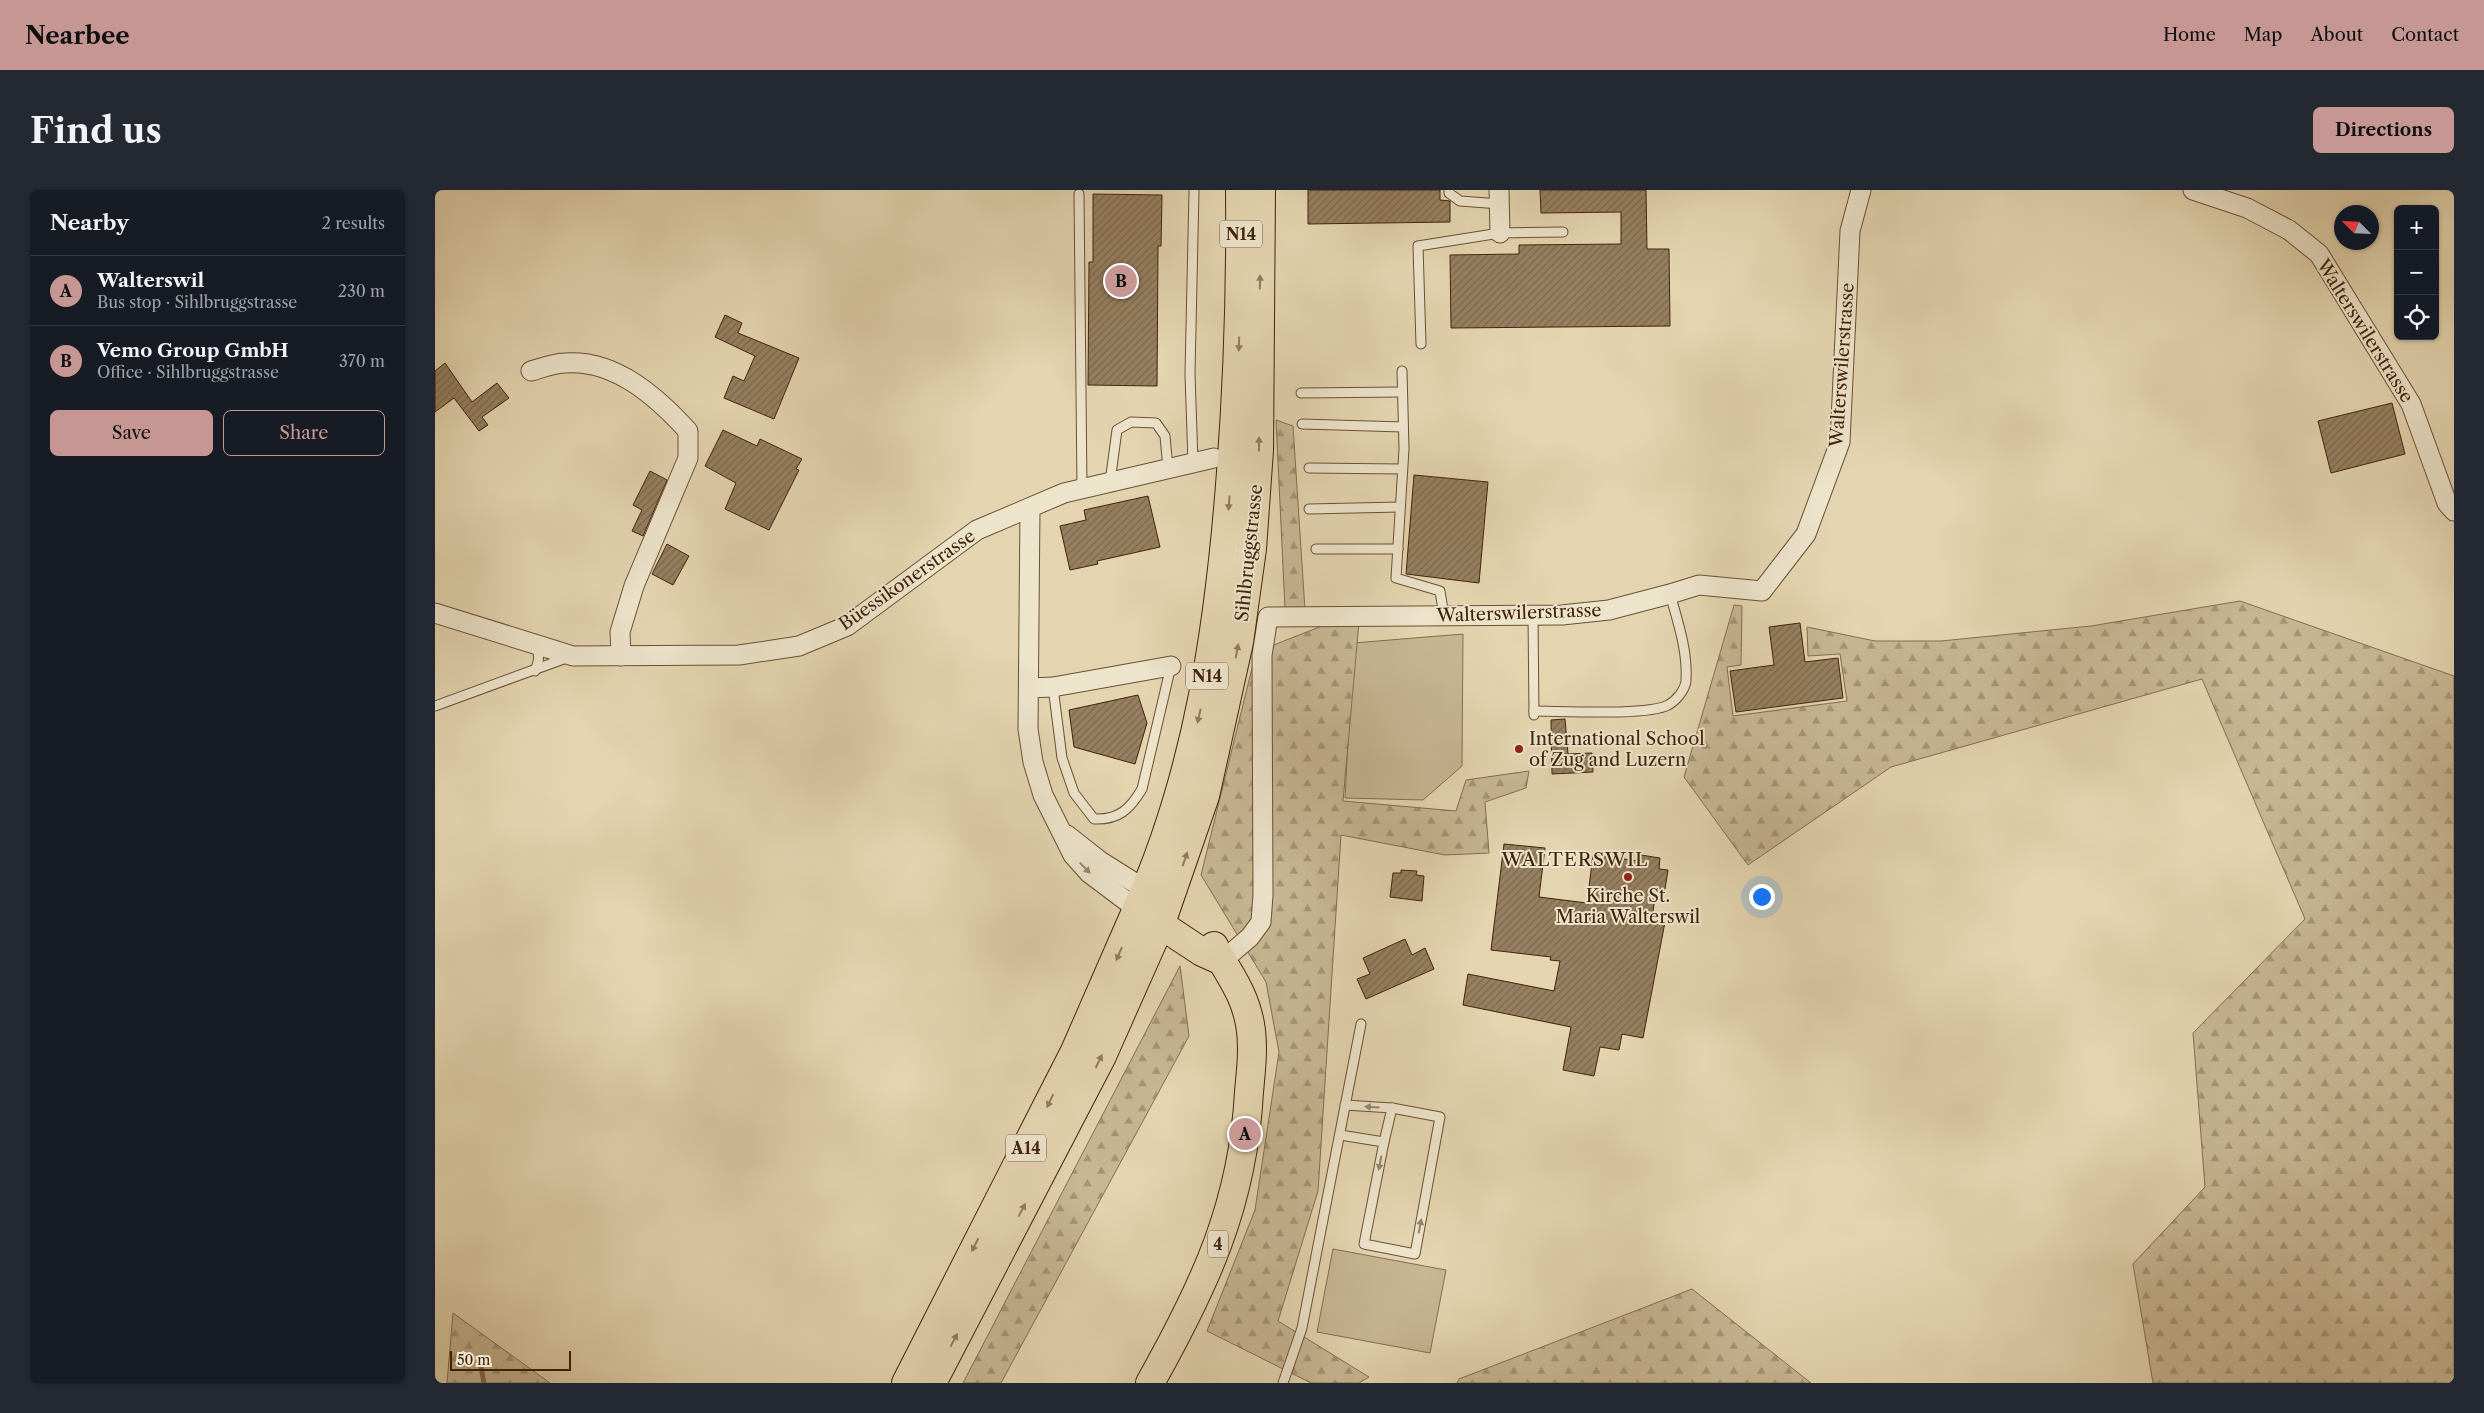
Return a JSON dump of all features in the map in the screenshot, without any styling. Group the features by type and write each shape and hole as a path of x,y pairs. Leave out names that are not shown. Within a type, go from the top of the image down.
{"main road":[{"name":"Sihlbruggstrasse","path":"1141,900 1161,850 1183,780 1200,712 1215,628 1225,550 1238,368 1240,190"},
{"name":"Sihlbruggstrasse","path":"1165,914 1205,796 1219,738 1239,642 1253,549 1259,450 1261,190"},
{"path":"1141,900 1165,914 1202,952 1222,961"},
{"name":"A14","path":"906,1383 1075,1050 1141,900"},
{"name":"A14","path":"932,1383 1102,1056 1165,914"},
{"name":"4","path":"1150,1383 1193,1305 1211,1266 1230,1209 1242,1158 1248,1116 1252,1052 1250,1024 1237,984 1222,961"}],"street":[{"name":"Walterswilerstrasse","path":"1222,961 1250,937 1261,922 1263,895 1262,655 1268,617 1533,615 1609,610 1699,585 1762,591 1806,534 1840,442 1850,230 1861,190"},
{"name":"Walterswilerstrasse","path":"2193,190 2247,208 2289,230 2319,254 2411,404 2447,503 2454,511"},
{"path":"1499,197 1500,233"},
{"path":"531,371 564,362 582,364 612,372 631,381 655,397 688,431 688,458 634,586 625,614 620,632 621,656"},
{"name":"Büessikonerstrasse","path":"435,613 573,656 739,655 799,646 847,626 977,530 1064,493 1214,458"},
{"path":"1030,508 1028,729 1033,762 1043,795 1073,855 1089,873 1141,900"},
{"path":"1029,688 1053,687 1171,666"}],"lane":[{"path":"1193,463 1190,374 1194,190"},
{"path":"1449,190 1449,193 1460,201 1499,197"},
{"path":"1079,194 1082,489"},
{"path":"1421,344 1418,246 1500,233 1563,232"},
{"path":"1402,371 1402,469 1396,578 1440,590 1444,616"},
{"path":"1301,393 1402,392"},
{"path":"1110,482 1117,430 1131,422 1155,423 1165,436 1169,469"},
{"path":"1302,424 1403,427"},
{"path":"1309,468 1402,469"},
{"path":"1309,509 1400,507"},
{"path":"1316,549 1398,549"},
{"path":"1533,615 1534,714 1634,712 1667,706 1680,694 1686,683 1682,635 1671,594"},
{"path":"535,644 539,651 539,662 535,671"},
{"path":"435,706 573,656"},
{"path":"1053,687 1061,758 1074,793 1094,819 1110,820 1131,806 1142,789 1171,666"},
{"path":"1283,1383 1302,1328 1361,1024"},
{"path":"1345,1105 1392,1108 1440,1117 1415,1254 1364,1244 1392,1108"},
{"path":"1339,1135 1384,1142"}],"green space":[{"path":"1276,420 1293,426 1305,610 1285,609"},
{"path":"2240,601 2454,676 2454,1383 2153,1383 2133,1264 2205,1187 2193,1033 2305,919 2202,679 1891,767 1748,865 1684,777 1734,605 1742,606 1741,665 1727,667 1733,716 1847,701 1840,654 1808,656 1807,627 1875,641 1941,641 2091,626"},
{"path":"1360,611 1343,801 1456,811 1466,780 1529,771 1526,788 1485,802 1489,853 1445,855 1341,835 1318,1191 1278,1321 1369,1377 1359,1383 1311,1383 1207,1331 1255,1210 1279,1052 1266,982 1201,875 1256,652"},
{"path":"1463,634 1462,766 1423,800 1345,798 1353,643"},
{"path":"1180,966 1189,1036 1001,1383 963,1383"},
{"path":"1333,1249 1446,1270 1430,1353 1317,1332"},
{"path":"1692,1289 1811,1383 1457,1383 1459,1379"},
{"path":"453,1313 550,1383 447,1383"}],"building":[{"path":"1308,190 1440,190 1440,200 1450,201 1450,222 1308,224"},
{"path":"1540,190 1646,190 1647,249 1669,249 1670,326 1451,328 1450,255 1519,254 1519,245 1621,244 1621,212 1541,213"},
{"path":"1093,194 1162,195 1161,246 1158,246 1157,386 1088,385 1089,262 1093,262"},
{"path":"725,315 742,323 738,333 799,358 774,419 724,398 733,376 744,381 755,356 715,337"},
{"path":"445,363 472,402 497,383 509,398 482,417 488,425 479,431 454,398 435,412 435,371"},
{"path":"2392,403 2405,454 2331,473 2318,421"},
{"path":"723,430 757,446 760,439 802,459 796,469 799,470 769,530 725,509 736,483 705,466"},
{"path":"650,471 667,480 643,536 632,531 642,510 633,505"},
{"path":"1414,475 1488,482 1479,583 1406,574"},
{"path":"1148,496 1160,547 1097,561 1098,564 1070,570 1060,526 1086,520 1084,510"},
{"path":"667,544 689,556 673,585 652,574"},
{"path":"1800,623 1805,662 1838,658 1843,698 1736,712 1730,671 1774,665 1769,627"},
{"path":"1138,695 1147,723 1135,764 1074,747 1069,710"},
{"path":"1565,719 1568,754 1592,753 1593,772 1552,774 1551,720"},
{"path":"1504,844 1545,848 1539,897 1587,903 1593,855 1640,861 1641,855 1660,858 1659,869 1668,870 1665,889 1656,888 1652,920 1665,922 1643,1038 1622,1034 1619,1050 1600,1047 1594,1076 1563,1070 1571,1027 1463,1005 1468,974 1554,991 1560,961 1550,960 1551,957 1491,950"},
{"path":"1401,870 1417,871 1416,875 1424,876 1422,901 1390,897 1393,873 1401,873"},
{"path":"1405,939 1412,955 1425,948 1434,969 1366,999 1357,979 1370,974 1363,958"}],"waterway":[{"path":"480,1361 484,1383"}],"place":[{"name":"Vemo Group GmbH","path":"1121,281"},
{"name":"International School of Zug and Luzern","path":"1519,749"},
{"name":"Kirche St. Maria Walterswil","path":"1628,877"},
{"name":"Walterswil","path":"1245,1134"}],"district":[{"name":"WALTERSWIL","path":"1575,859"}]}
